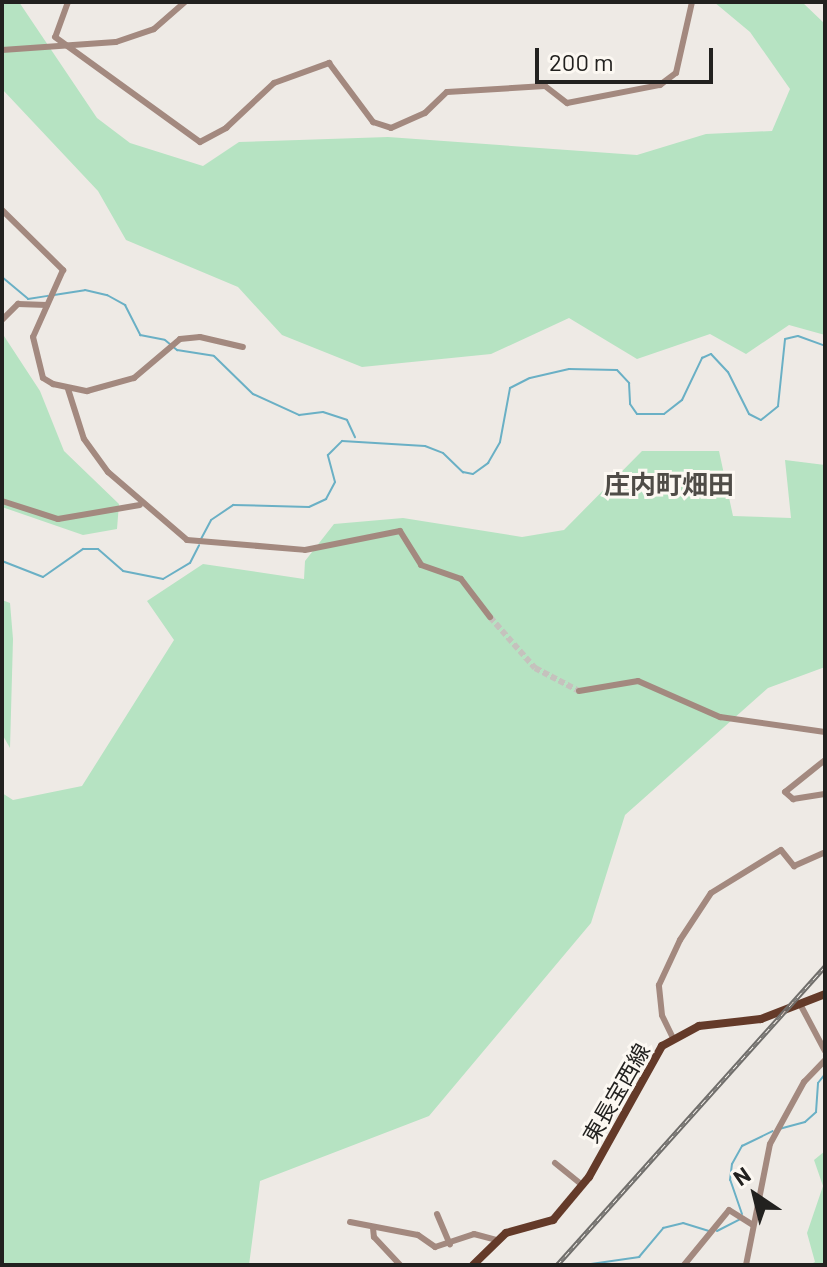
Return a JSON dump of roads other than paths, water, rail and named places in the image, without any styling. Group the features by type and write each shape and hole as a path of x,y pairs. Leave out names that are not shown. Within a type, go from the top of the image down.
{"main road":[{"name":"東長宝西線","path":"496,1240 549,1224 582,1185 655,1058 673,1038 699,1026 746,1023 825,994"},
{"path":"473,1265 496,1240"}],"street":[{"path":"68,2 55,37 63,45 108,71 200,142 226,128 274,83 329,63 373,122 391,128 425,113 447,92 536,86 567,103 660,85 676,73 692,2"},
{"path":"2,50 116,42 147,33 185,2"},
{"path":"2,210 63,270 35,330 35,346 43,378 68,389 93,390 134,378 180,339 200,337 243,347"},
{"path":"2,320 18,304 47,305"},
{"path":"68,389 91,451 140,505 199,544 305,550 400,531 421,565 461,579 490,617"},
{"path":"2,501 58,519 140,505"},
{"path":"579,691 638,681 720,717 825,732"},
{"path":"825,760 785,792 793,799 825,794"},
{"path":"673,1038 662,1015 659,985 680,940 711,893 781,850 794,866 825,852"},
{"path":"800,1004 825,1051"},
{"path":"746,1265 770,1144 804,1082 825,1060"},
{"path":"555,1163 582,1185"},
{"path":"684,1265 729,1210 753,1225"},
{"path":"437,1214 450,1244"},
{"path":"350,1222 418,1235 435,1247 474,1234 496,1240"},
{"path":"373,1228 374,1237 400,1265"}],"waterway":[{"path":"2,277 28,299 48,296"},
{"path":"54,295 85,290 107,295 125,305 140,335 165,340 177,350 214,356 253,394 299,415 323,412 347,420 355,437"},
{"path":"201,539 211,520 233,505 309,507 326,499 335,482 328,455 342,441 425,446 443,453 463,472 473,474 488,463 500,442 510,388 530,378 569,369 617,370 629,383 630,404 637,414 664,414 682,400 702,358 711,354 728,372 749,414 761,420 778,406 785,339 798,336 825,346"},
{"path":"2,561 43,577 83,549 98,549 123,571 163,579 190,563 199,545"},
{"path":"779,1129 805,1122 816,1112 818,1083 825,1074"},
{"path":"742,1214 730,1180 732,1164 742,1146 773,1131"},
{"path":"717,1231 739,1220"},
{"path":"584,1265 639,1257 663,1228 683,1223 710,1231"}],"tunnel":[{"path":"490,617 535,668 579,691"}],"railway":[{"path":"557,1265 825,966"}],"district":[{"name":"庄内町畑田","path":"669,484"}]}
